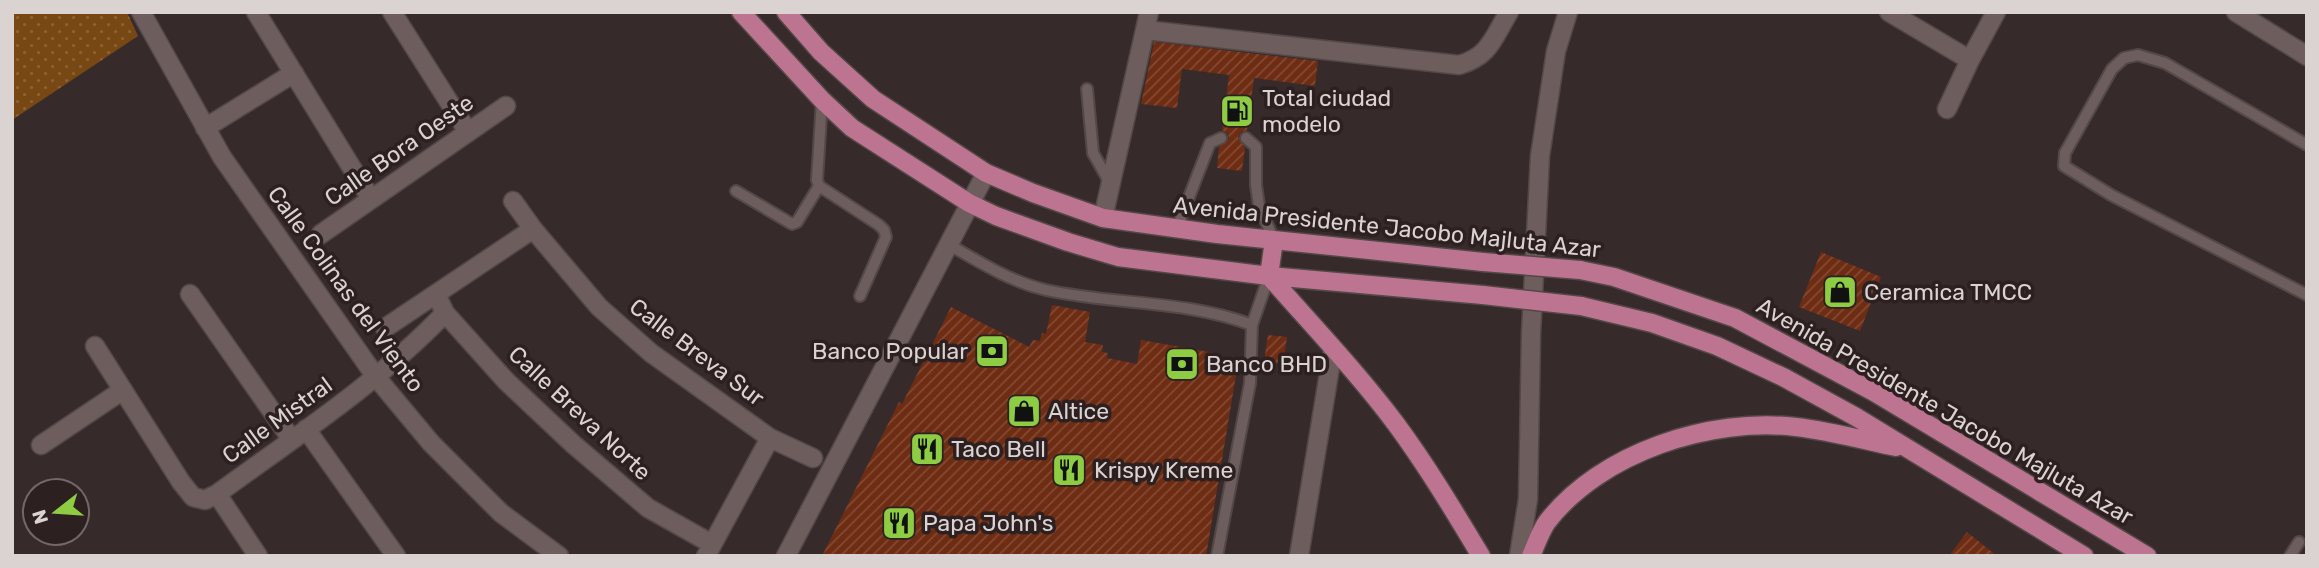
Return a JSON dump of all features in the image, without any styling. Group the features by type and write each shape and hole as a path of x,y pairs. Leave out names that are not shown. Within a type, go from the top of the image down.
{"main road":[{"path":"741,12 822,100 852,128 969,203 1068,242 1118,257 1269,276 1581,306 1652,323 1717,346 1783,377 1856,417 2084,556"},
{"name":"Avenida Presidente Jacobo Majluta Azar","path":"786,12 821,52 873,99 986,173 1102,218 1274,240 1580,270 1614,277 1735,318 1874,392 2147,556"},
{"path":"1274,240 1269,276 1334,349 1401,432 1481,556"},
{"path":"1531,556 1546,524 1578,489 1627,458 1694,434 1737,426 1797,427 1910,450"}],"street":[{"name":"Calle Colinas del Viento","path":"141,12 205,128 376,377 431,443 501,513 559,556"},
{"path":"256,12 371,199"},
{"path":"391,12 468,132"},
{"path":"1102,218 1147,21 1459,65 1484,54 1509,12"},
{"path":"1519,556 1528,499 1531,334 1540,156 1556,51 1568,12"},
{"path":"1889,12 1970,60"},
{"path":"1947,109 1997,12"},
{"path":"2236,12 2307,56"},
{"path":"205,128 293,73"},
{"name":"Calle Bora Oeste","path":"321,234 506,106"},
{"path":"786,556 986,173"},
{"name":"Calle Breva Sur","path":"513,201 533,229 599,307 651,353 770,438 813,458"},
{"path":"385,328 533,229"},
{"path":"190,294 396,556"},
{"name":"Calle Breva Norte","path":"436,294 445,313 506,381 573,444 648,508 709,550"},
{"name":"Calle Mistral","path":"211,497 376,377 412,348 445,313"},
{"path":"95,346 181,482 193,497 211,497 258,556"},
{"path":"1299,556 1334,349"},
{"path":"41,446 123,390"},
{"path":"709,550 770,438"}],"lane":[{"path":"2307,145 2165,63 2138,55 2124,58 2112,69 2065,153 2064,166 2110,195 2307,295"},
{"path":"1087,89 1093,153 1110,183"},
{"path":"822,100 817,180 819,186 879,225 886,237 859,296"},
{"path":"1177,228 1210,143 1221,138"},
{"path":"1247,138 1256,147 1259,206 1274,240"},
{"path":"736,191 792,225 797,222 819,186"},
{"path":"948,244 984,266 1045,289 1206,312 1252,326"},
{"path":"1217,556 1250,383 1252,326 1269,276"},
{"path":"2290,556 2299,542"}],"shaded area":[{"path":"12,12 127,12 138,36 12,120"}],"building":[{"path":"1154,42 1318,61 1315,86 1254,78 1247,130 1241,132 1238,137 1245,147 1242,171 1217,168 1219,147 1229,139 1228,134 1222,130 1229,75 1182,69 1177,108 1141,104"},
{"name":"Ceramica TMCC","path":"1821,252 1881,277 1860,331 1799,307"},
{"path":"1052,305 1090,312 1085,342 1103,345 1102,352 1108,353 1107,358 1137,364 1141,340 1215,353 1214,359 1238,363 1206,556 822,556 899,402 902,404 951,307 1029,347 1033,340 1040,341 1042,333 1046,334"},
{"path":"1268,335 1287,337 1283,364 1264,361"},
{"path":"1967,532 1997,556 1949,556"}],"place":[{"name":"Total ciudad modelo","path":"1237,111"},
{"name":"Ceramica TMCC","path":"1840,292"},
{"name":"Banco Popular","path":"992,351"},
{"name":"Banco BHD","path":"1182,364"},
{"name":"Altice","path":"1024,411"},
{"name":"Taco Bell","path":"927,449"},
{"name":"Krispy Kreme","path":"1069,470"},
{"name":"Papa John's","path":"899,523"}]}
